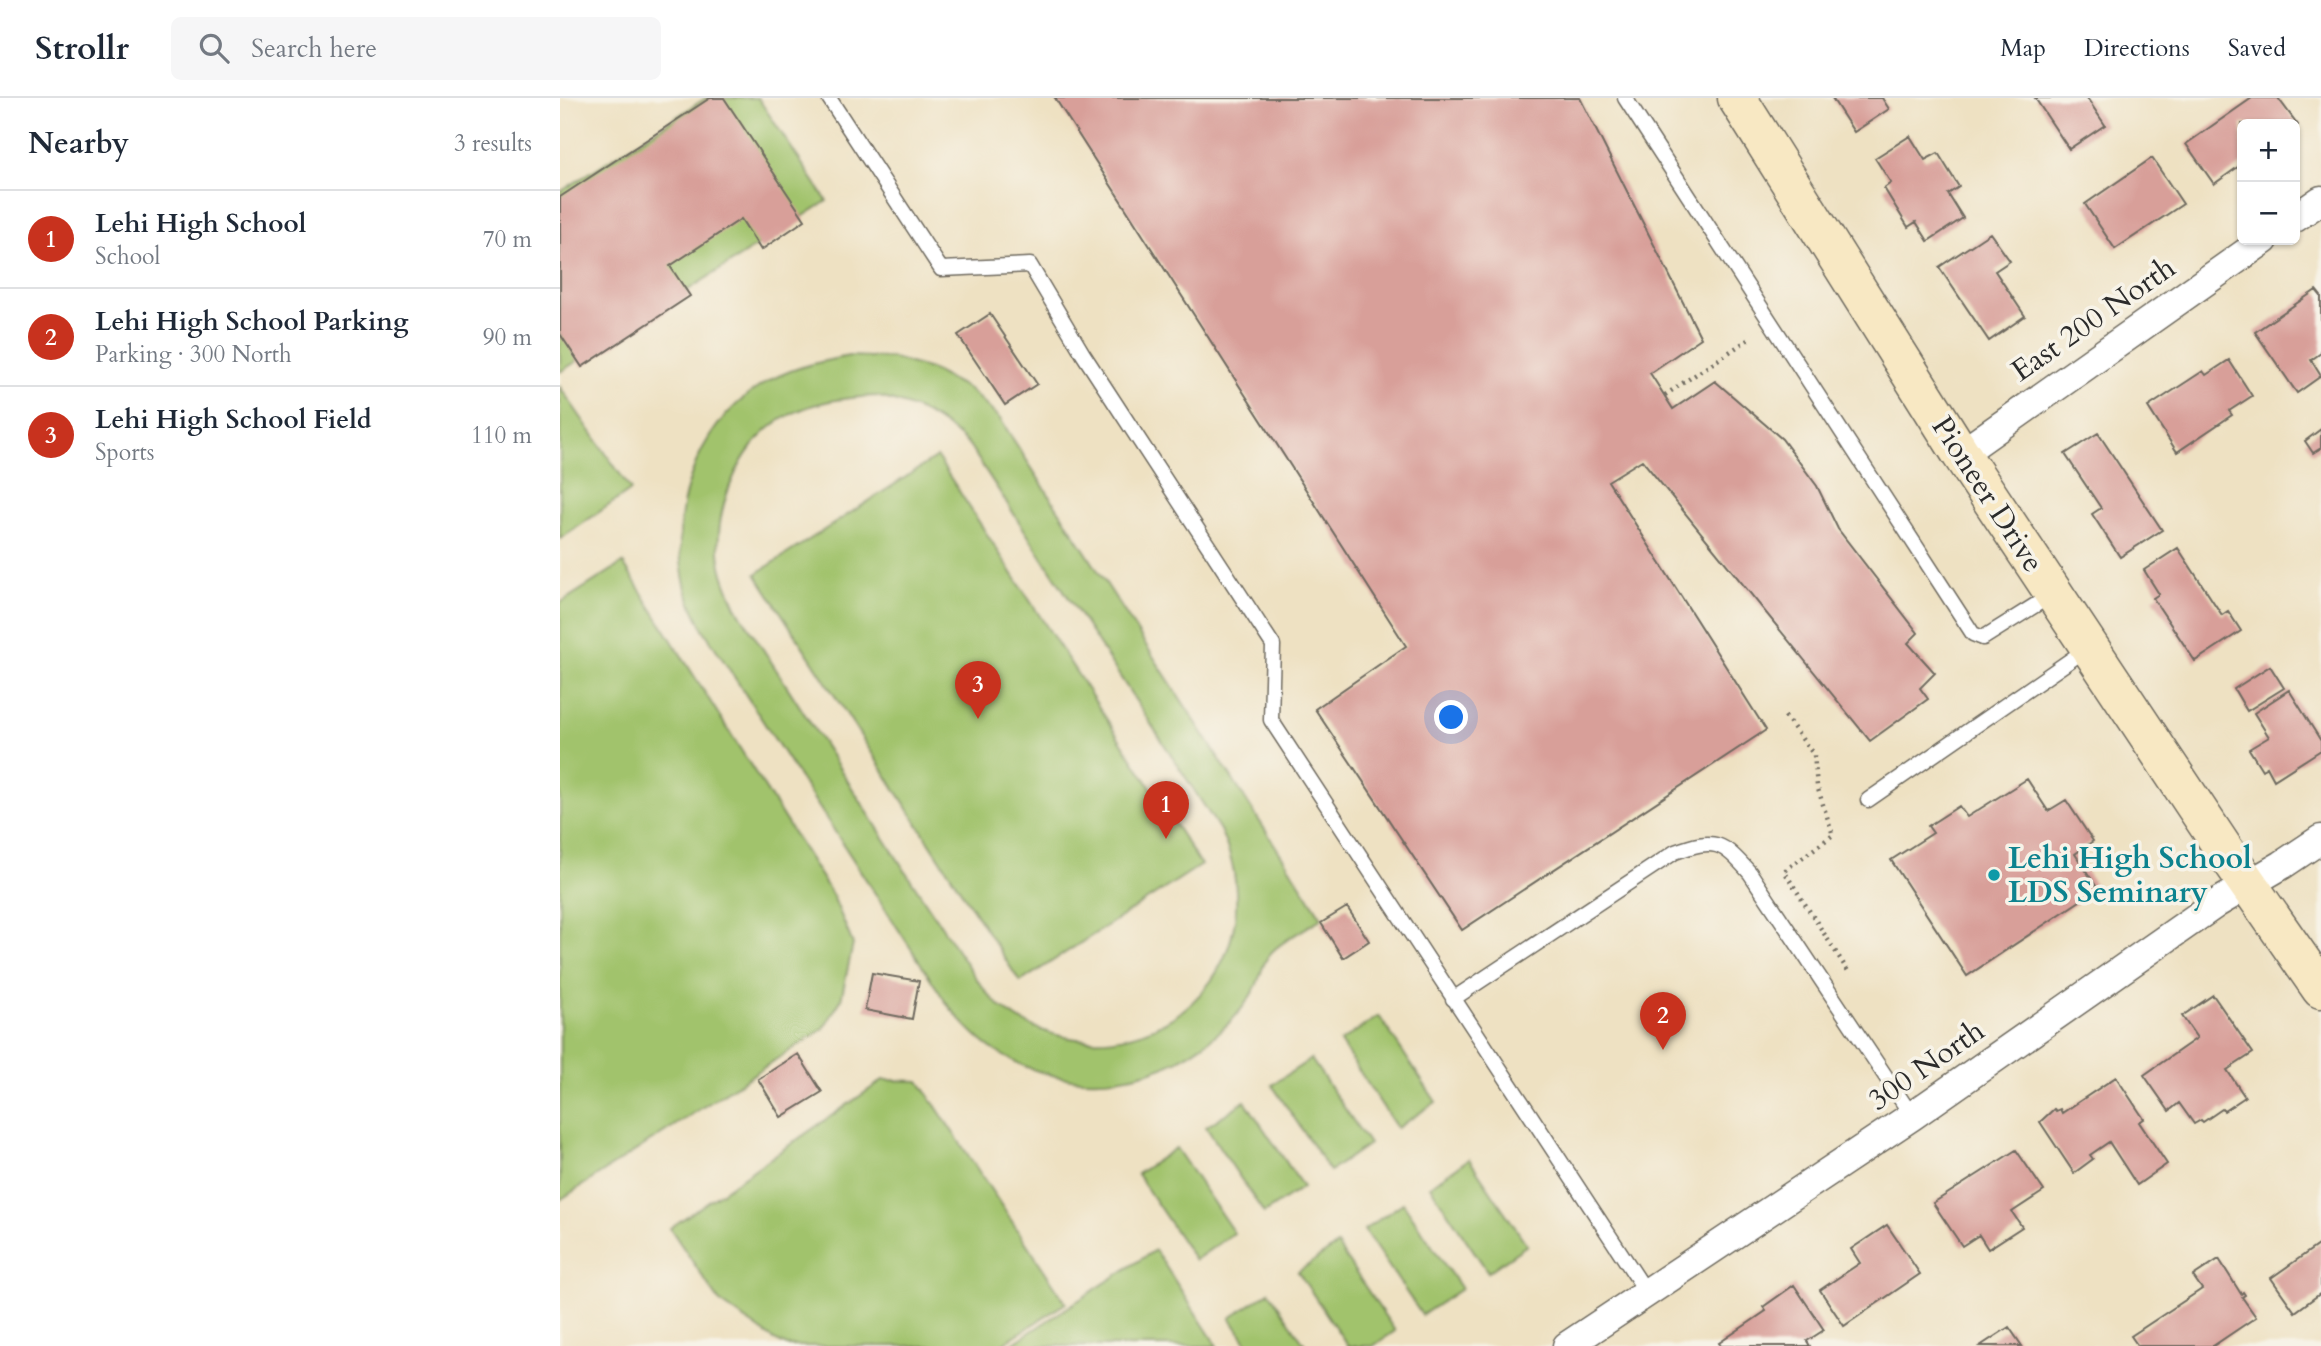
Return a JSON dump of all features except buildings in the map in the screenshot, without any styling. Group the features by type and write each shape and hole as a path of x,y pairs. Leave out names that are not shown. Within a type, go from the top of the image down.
{"street":[{"name":"Pioneer Drive","path":"1737,98 1961,454 2248,885 2321,989"},
{"path":"2300,215 2321,200"},
{"name":"East 200 North","path":"1961,454 2257,245"},
{"name":"300 North","path":"1567,1346 1912,1116 2217,903 2321,839"}],"lane":[{"path":"829,98 941,269 1030,265 1083,354 1273,645 1271,720 1647,1293"},
{"path":"1629,99 1973,634 1983,638 2054,594"},
{"path":"1868,800 2089,648"},
{"path":"1452,999 1675,852 1701,843 1727,848 1750,873 1912,1116"}],"path":[{"path":"1665,396 1752,337"},
{"path":"1785,716 1814,755 1817,786 1833,835 1784,871 1848,971"}],"green space":[{"path":"706,98 758,98 827,201 560,372 560,192"},
{"path":"849,356 893,358 930,369 969,389 1000,419 1322,918 1274,949 1267,957 1257,984 1244,1006 1205,1044 1177,1060 1148,1072 1118,1079 1088,1080 1057,1076 1027,1067 997,1052 976,1036 947,1004 703,629 686,589 680,532 683,504 702,450 717,426 736,405 759,387 791,371","holes":["876,396 937,420 969,445 1220,830 1228,849 1236,887 1236,907 1234,926 1222,963 1211,981 1190,1004 1166,1021 1140,1033 1112,1039 1083,1040 1055,1035 1027,1024 1001,1007 989,995 913,883 736,607 727,587 721,566 720,526 731,484 752,446 782,419 805,408 852,398"]},
{"path":"560,387 631,490 560,539"},
{"path":"937,457 1201,865 1020,982 756,574"},
{"path":"623,563 833,896 853,944 841,1000 823,1029 560,1200 560,603"},
{"path":"1379,1016 1436,1102 1397,1128 1340,1042"},
{"path":"1311,1059 1369,1144 1330,1171 1272,1085"},
{"path":"883,1080 919,1081 1066,1303 999,1346 787,1346 774,1340 719,1301 670,1228"},
{"path":"1245,1101 1303,1187 1264,1213 1206,1127"},
{"path":"1176,1148 1234,1233 1195,1260 1137,1174"},
{"path":"1469,1159 1527,1245 1488,1272 1430,1186"},
{"path":"1403,1203 1461,1289 1422,1315 1364,1230"},
{"path":"1337,1245 1395,1331 1373,1346 1348,1346 1298,1272"},
{"path":"1155,1250 1217,1346 1009,1346"},
{"path":"1269,1292 1306,1346 1249,1346 1230,1318"}],"place":[{"name":"Lehi High School Field","path":"978,719"},
{"name":"Lehi High School","path":"1166,839"},
{"name":"Lehi High School LDS Seminary","path":"1994,875"},
{"name":"Lehi High School Parking","path":"1663,1050"}]}
